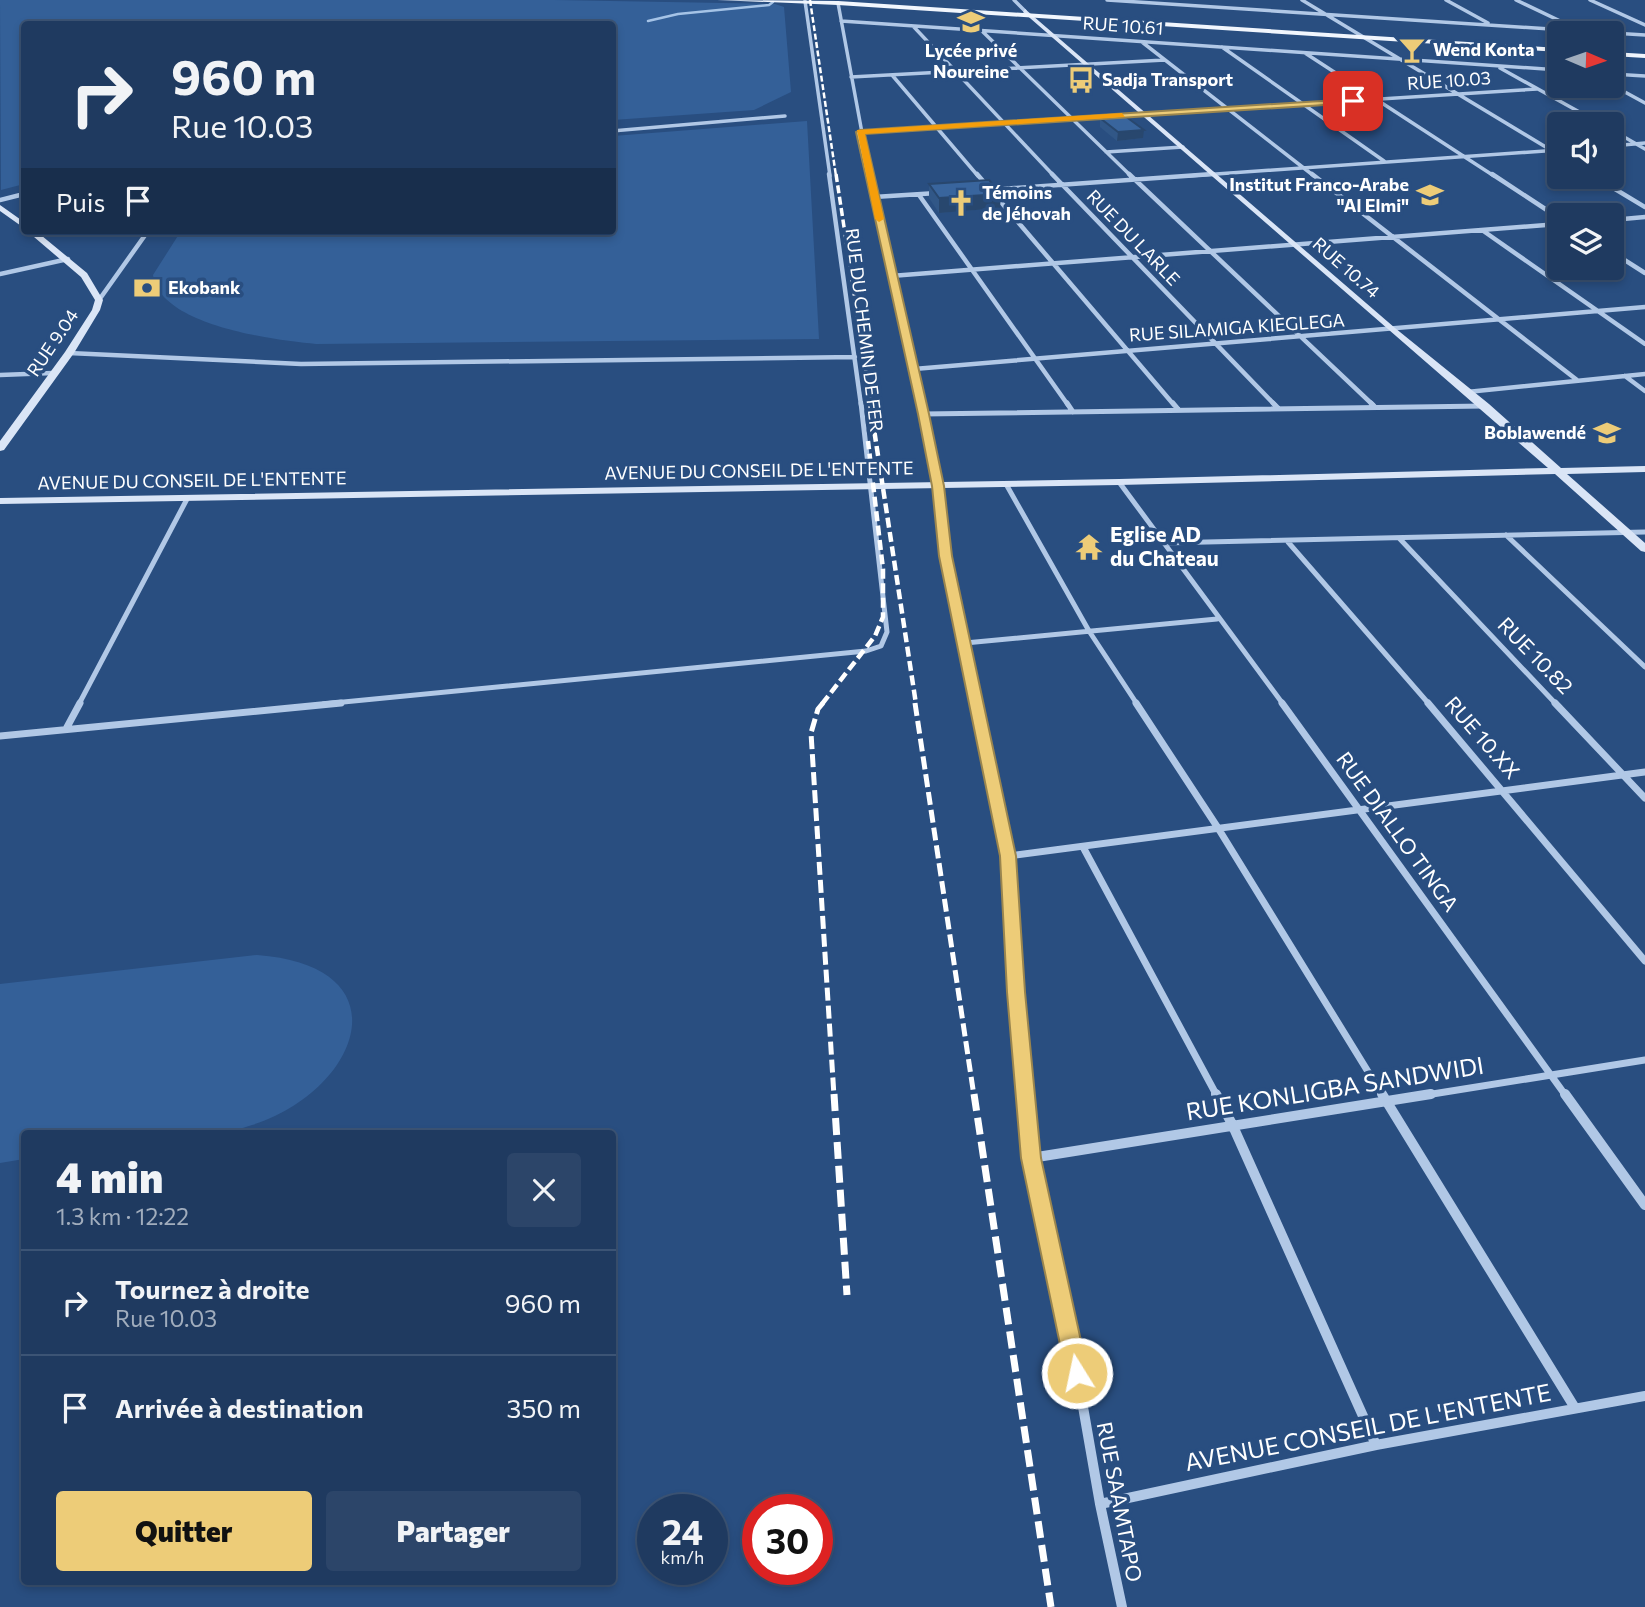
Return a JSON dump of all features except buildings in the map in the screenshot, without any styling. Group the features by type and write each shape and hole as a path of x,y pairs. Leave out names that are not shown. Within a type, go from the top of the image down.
{"main road":[{"path":"721,0 838,1 1547,48"},
{"name":"RUE 10.74","path":"1026,13 1213,172 1392,330 1485,406 1645,549"},
{"path":"1624,53 1645,55"},
{"path":"0,207 21,224"},
{"name":"RUE 9.04","path":"0,448 69,353 96,310 99,300 89,282 68,259 36,235"},
{"name":"AVENUE DU CONSEIL DE L'ENTENTE","path":"0,501 1006,485 1645,468"}],"street":[{"path":"1014,0 1026,13"},
{"path":"1107,0 1155,1 1547,29"},
{"path":"1224,0 1236,8"},
{"path":"1302,0 1547,148"},
{"path":"1446,0 1491,24"},
{"path":"1516,0 1559,21"},
{"path":"1590,0 1645,25"},
{"name":"RUE DU CHEMIN DE FER","path":"66,729 866,650 881,646 887,632 855,357 805,1"},
{"name":"RUE SAAMTAPO","path":"838,1 860,132 938,486 946,556 1008,856 1016,992 1031,1158 1068,1321 1100,1504 1122,1607"},
{"name":"RUE 10.61","path":"841,21 1547,69"},
{"name":"RUE DU LARLE","path":"912,25 1130,257 1279,408"},
{"path":"981,30 1374,406"},
{"path":"1624,34 1645,35"},
{"path":"1142,41 1577,380"},
{"path":"1222,47 1385,162"},
{"path":"1304,52 1547,210"},
{"path":"851,77 1165,60"},
{"path":"1496,66 1579,112"},
{"path":"892,75 1178,409"},
{"path":"1624,75 1645,76"},
{"name":"RUE 10.03","path":"860,132 1537,89"},
{"path":"1624,92 1645,103"},
{"path":"616,131 785,116"},
{"path":"1624,137 1645,149"},
{"path":"1624,145 1645,143"},
{"path":"1106,152 1183,147"},
{"path":"980,190 1547,150"},
{"path":"1615,189 1645,207"},
{"path":"874,197 943,193"},
{"path":"919,194 970,269 1039,359 1073,412"},
{"path":"0,200 21,195"},
{"path":"1624,219 1645,217"},
{"path":"891,276 1547,225"},
{"path":"1481,230 1645,344"},
{"path":"99,300 145,235"},
{"path":"0,274 68,259"},
{"path":"1624,260 1645,273"},
{"name":"RUE SILAMIGA KIEGLEGA","path":"914,369 1645,307"},
{"path":"69,353 301,364 855,357"},
{"path":"0,374 53,373"},
{"path":"1467,392 1645,374"},
{"path":"1624,376 1645,391"},
{"path":"923,414 1485,406"},
{"name":"RUE DIALLO TINGA","path":"1119,482 1217,619 1360,808 1549,1075 1645,1205"},
{"path":"1006,485 1089,631 1218,828 1575,1408"},
{"path":"0,736 66,729 187,499"},
{"path":"1163,543 1645,532"},
{"path":"1506,535 1645,667"},
{"name":"RUE 10.82","path":"1399,538 1645,798"},
{"name":"RUE 10.XX","path":"1289,542 1504,790 1645,961"},
{"path":"965,643 1217,619"},
{"path":"1008,856 1645,772"},
{"path":"1083,847 1232,1124 1376,1445"},
{"name":"RUE KONLIGBA SANDWIDI","path":"1031,1158 1645,1060"},
{"name":"AVENUE CONSEIL DE L'ENTENTE","path":"1100,1504 1376,1445 1645,1395"}],"shaded area":[{"path":"0,0 555,0 775,4 784,7 791,92 754,110 616,120 616,21 21,21 21,185 1,190"},
{"path":"807,121 819,339 316,344 248,334 197,318 176,307 160,292 153,275 178,235 616,235 616,136"},
{"path":"257,955 304,964 334,981 350,1004 351,1031 341,1059 320,1085 290,1108 252,1125 232,1130 21,1130 21,1160 0,1163 0,984"}],"waterway":[{"path":"648,21 678,14 769,5 773,2"}],"railway":[{"path":"810,0 836,176"},
{"path":"836,174 871,405"},
{"path":"870,403 916,704"},
{"path":"822,704 875,636 883,617 883,569 868,441"},
{"path":"823,703 818,709 811,733 834,1096"},
{"path":"915,703 974,1096"},
{"path":"834,1094 847,1295"},
{"path":"974,1094 1051,1607"}],"slow traffic":[{"path":"879,219 860,132 1122,115"}],"place":[{"name":"Lycée privé Noureine","path":"971,22"},
{"name":"Wend Konta","path":"1412,50"},
{"name":"Sadja Transport","path":"1081,80"},
{"name":"Institut Franco-Arabe \"Al Elmi\"","path":"1430,195"},
{"name":"Témoins de Jéhovah","path":"961,203"},
{"name":"Ekobank","path":"147,288"},
{"name":"Boblawendé","path":"1607,433"},
{"name":"Eglise AD du Chateau","path":"1089,547"}],"route":[{"path":"1077,1373 1031,1158 1016,992 1008,856 946,556 938,486 860,132 1353,101"}]}
